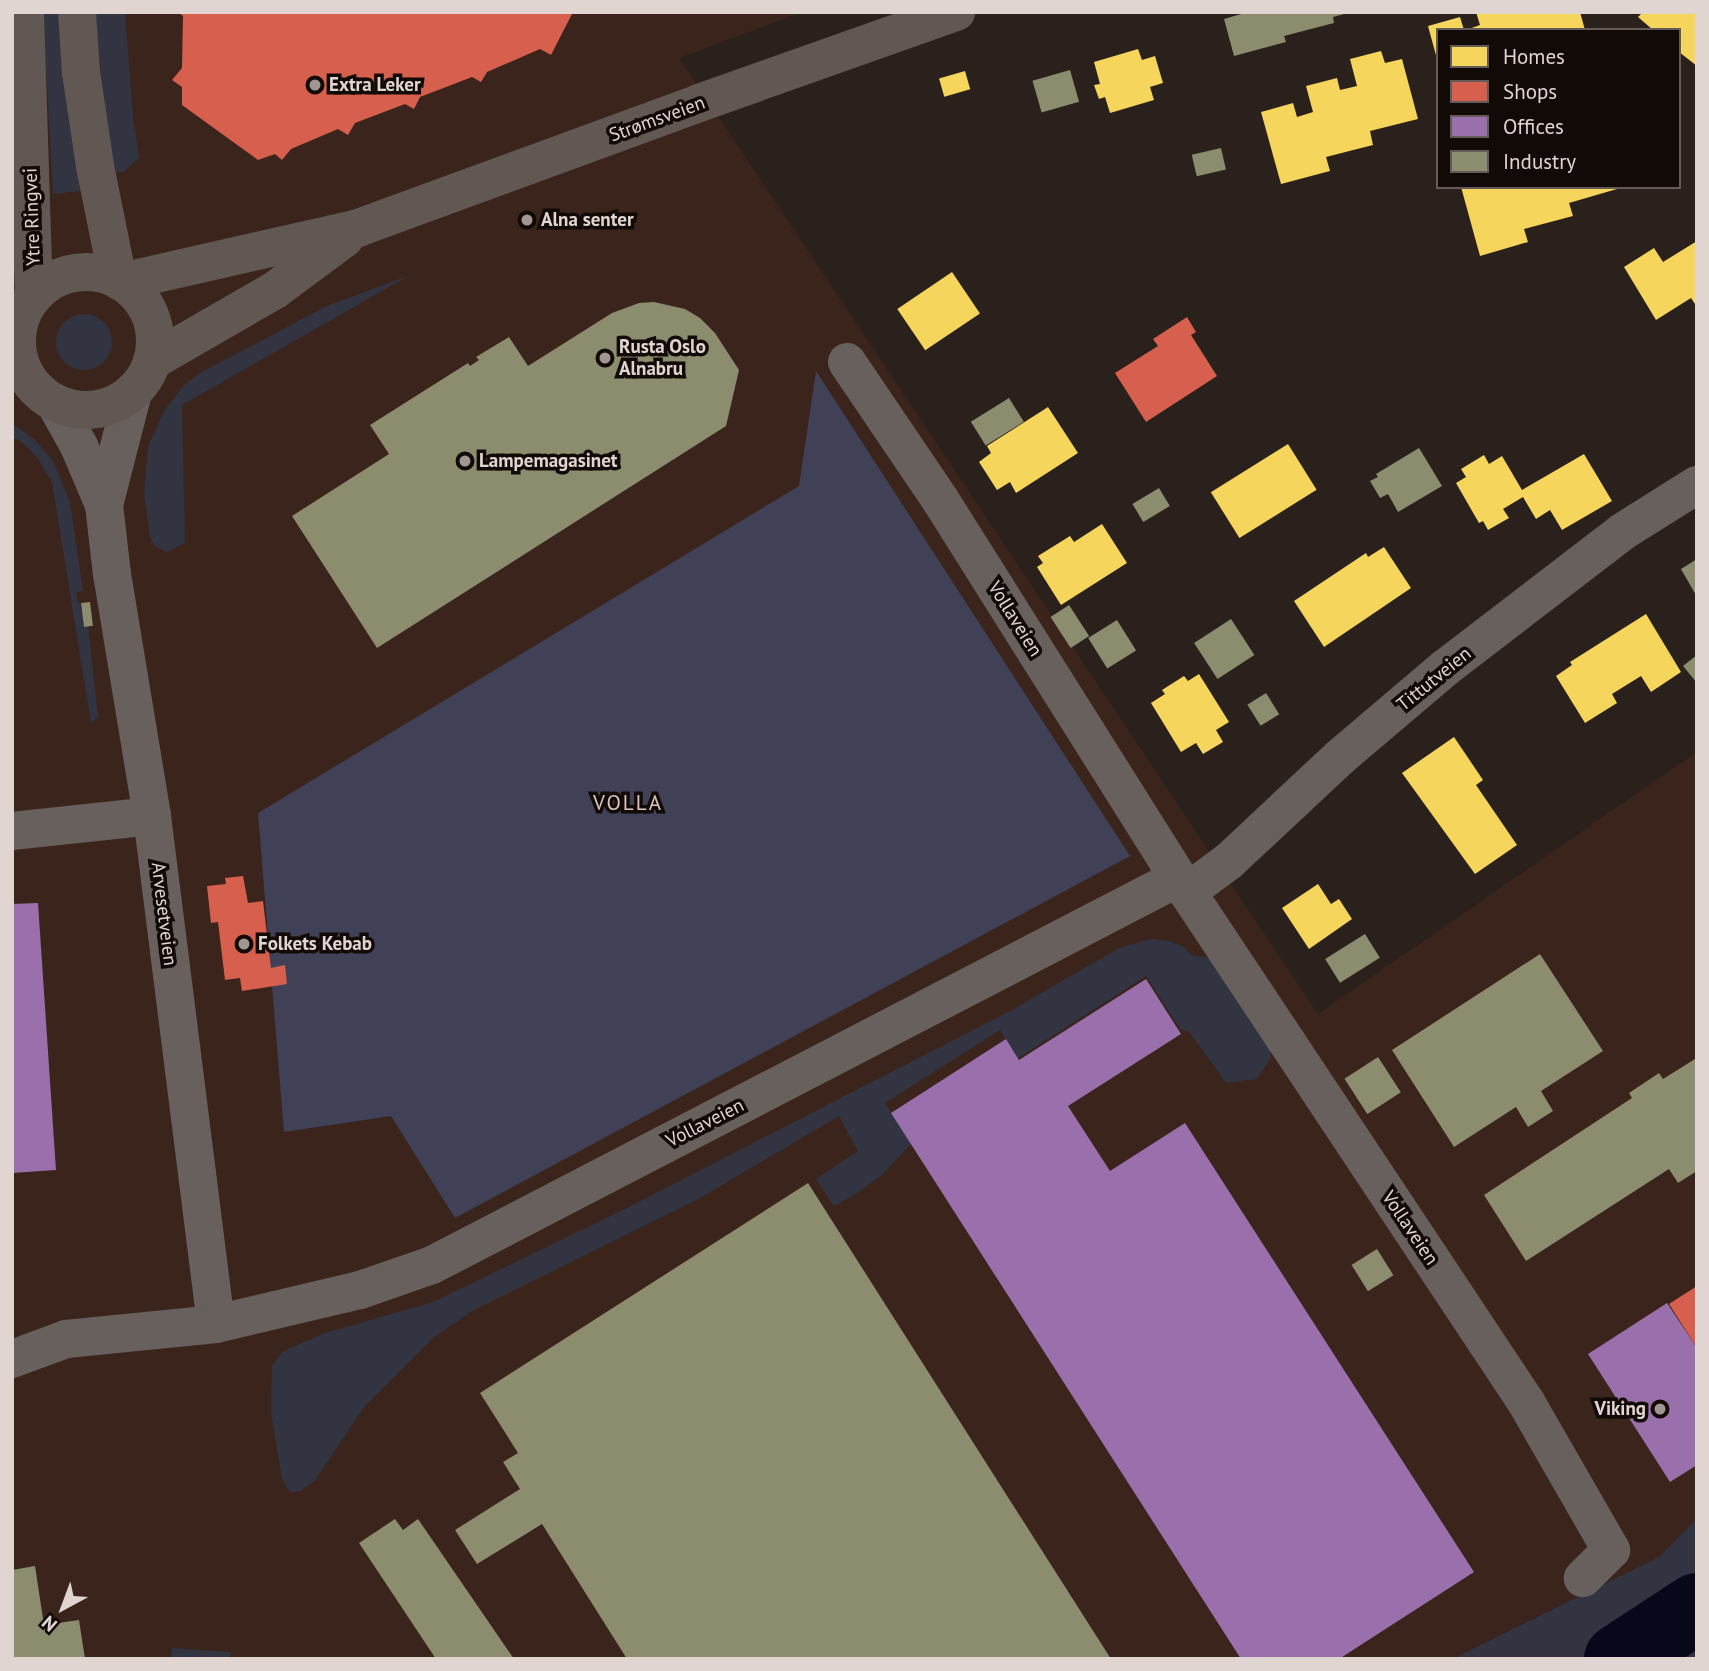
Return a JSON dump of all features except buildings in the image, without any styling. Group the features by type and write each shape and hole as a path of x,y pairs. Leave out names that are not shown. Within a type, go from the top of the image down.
{"main road":[{"name":"Ytre Ringvei","path":"23,310 25,12"},
{"path":"78,12 81,72 95,166 120,281"},
{"name":"Strømsveien","path":"120,281 358,228 956,12"},
{"name":"Strømsveien","path":"142,376 275,290 358,228"},
{"path":"83,272 120,281 136,293 147,308 155,343 142,376 115,404 96,409 75,409 37,397 19,358 17,337 23,310 56,279 83,272"}],"street":[{"name":"Vollaveien","path":"847,362 941,501 1182,885 1526,1402 1611,1549 1583,1577"},
{"name":"Arvesetveien","path":"104,505 142,376"},
{"name":"Arvesetveien","path":"37,397 79,446 104,505 112,574 152,817 216,1324"},
{"name":"Tittutveien","path":"1182,885 1229,861 1339,758 1445,668 1622,532 1697,485"},
{"path":"12,831 152,817"},
{"name":"Vollaveien","path":"12,1359 66,1339 216,1324 360,1290 432,1265 1182,885"}],"shaded area":[{"path":"12,12 803,12 679,58 1318,1014 1697,752 1697,1518 1659,1557 1452,1659 12,1659"},
{"path":"43,12 58,12 81,191 53,194"},
{"path":"95,12 125,12 133,117 139,157 124,172 115,172 105,125"},
{"path":"410,275 182,405 185,543 166,552 155,546 150,537 144,493 148,447 164,411 183,386 200,373 327,306"},
{"path":"79,314 89,314 104,322 110,331 110,353 104,362 89,370 79,370 61,358 56,347 56,337 68,319"},
{"path":"816,371 1130,856 455,1218 391,1116 284,1132 258,813 799,486"},
{"path":"12,423 35,440 54,462 70,502 83,591 76,592 78,603 81,604 84,626 88,626 98,717 91,723 52,482 37,457 19,440 12,438"},
{"path":"1151,939 1169,941 1184,947 1191,955 1211,958 1271,1050 1271,1058 1257,1079 1226,1083 1189,1031 1181,1030 1146,976 1018,1058 1000,1030 885,1103 911,1144 881,1176 851,1197 834,1206 816,1179 858,1151 839,1116 700,1198 472,1311 434,1337 364,1407 316,1479 301,1491 290,1492 282,1479 271,1412 272,1366 282,1352 322,1334 433,1302 621,1211 1012,1010 1119,948"},
{"path":"1697,1518 1697,1659 1452,1659 1659,1557"},
{"path":"1697,1584 1697,1622 1679,1598"},
{"path":"172,1648 230,1652 231,1659 171,1659"}],"waterway":[{"path":"1619,1659 1697,1608"}],"place":[{"name":"Extra Leker","path":"315,85"},
{"name":"Alna senter","path":"527,220"},
{"name":"Rusta Oslo Alnabru","path":"605,358"},
{"name":"Lampemagasinet","path":"465,461"},
{"name":"Folkets Kebab","path":"244,944"},
{"name":"Viking","path":"1660,1409"}],"district":[{"name":"VOLLA","path":"628,803"}]}
